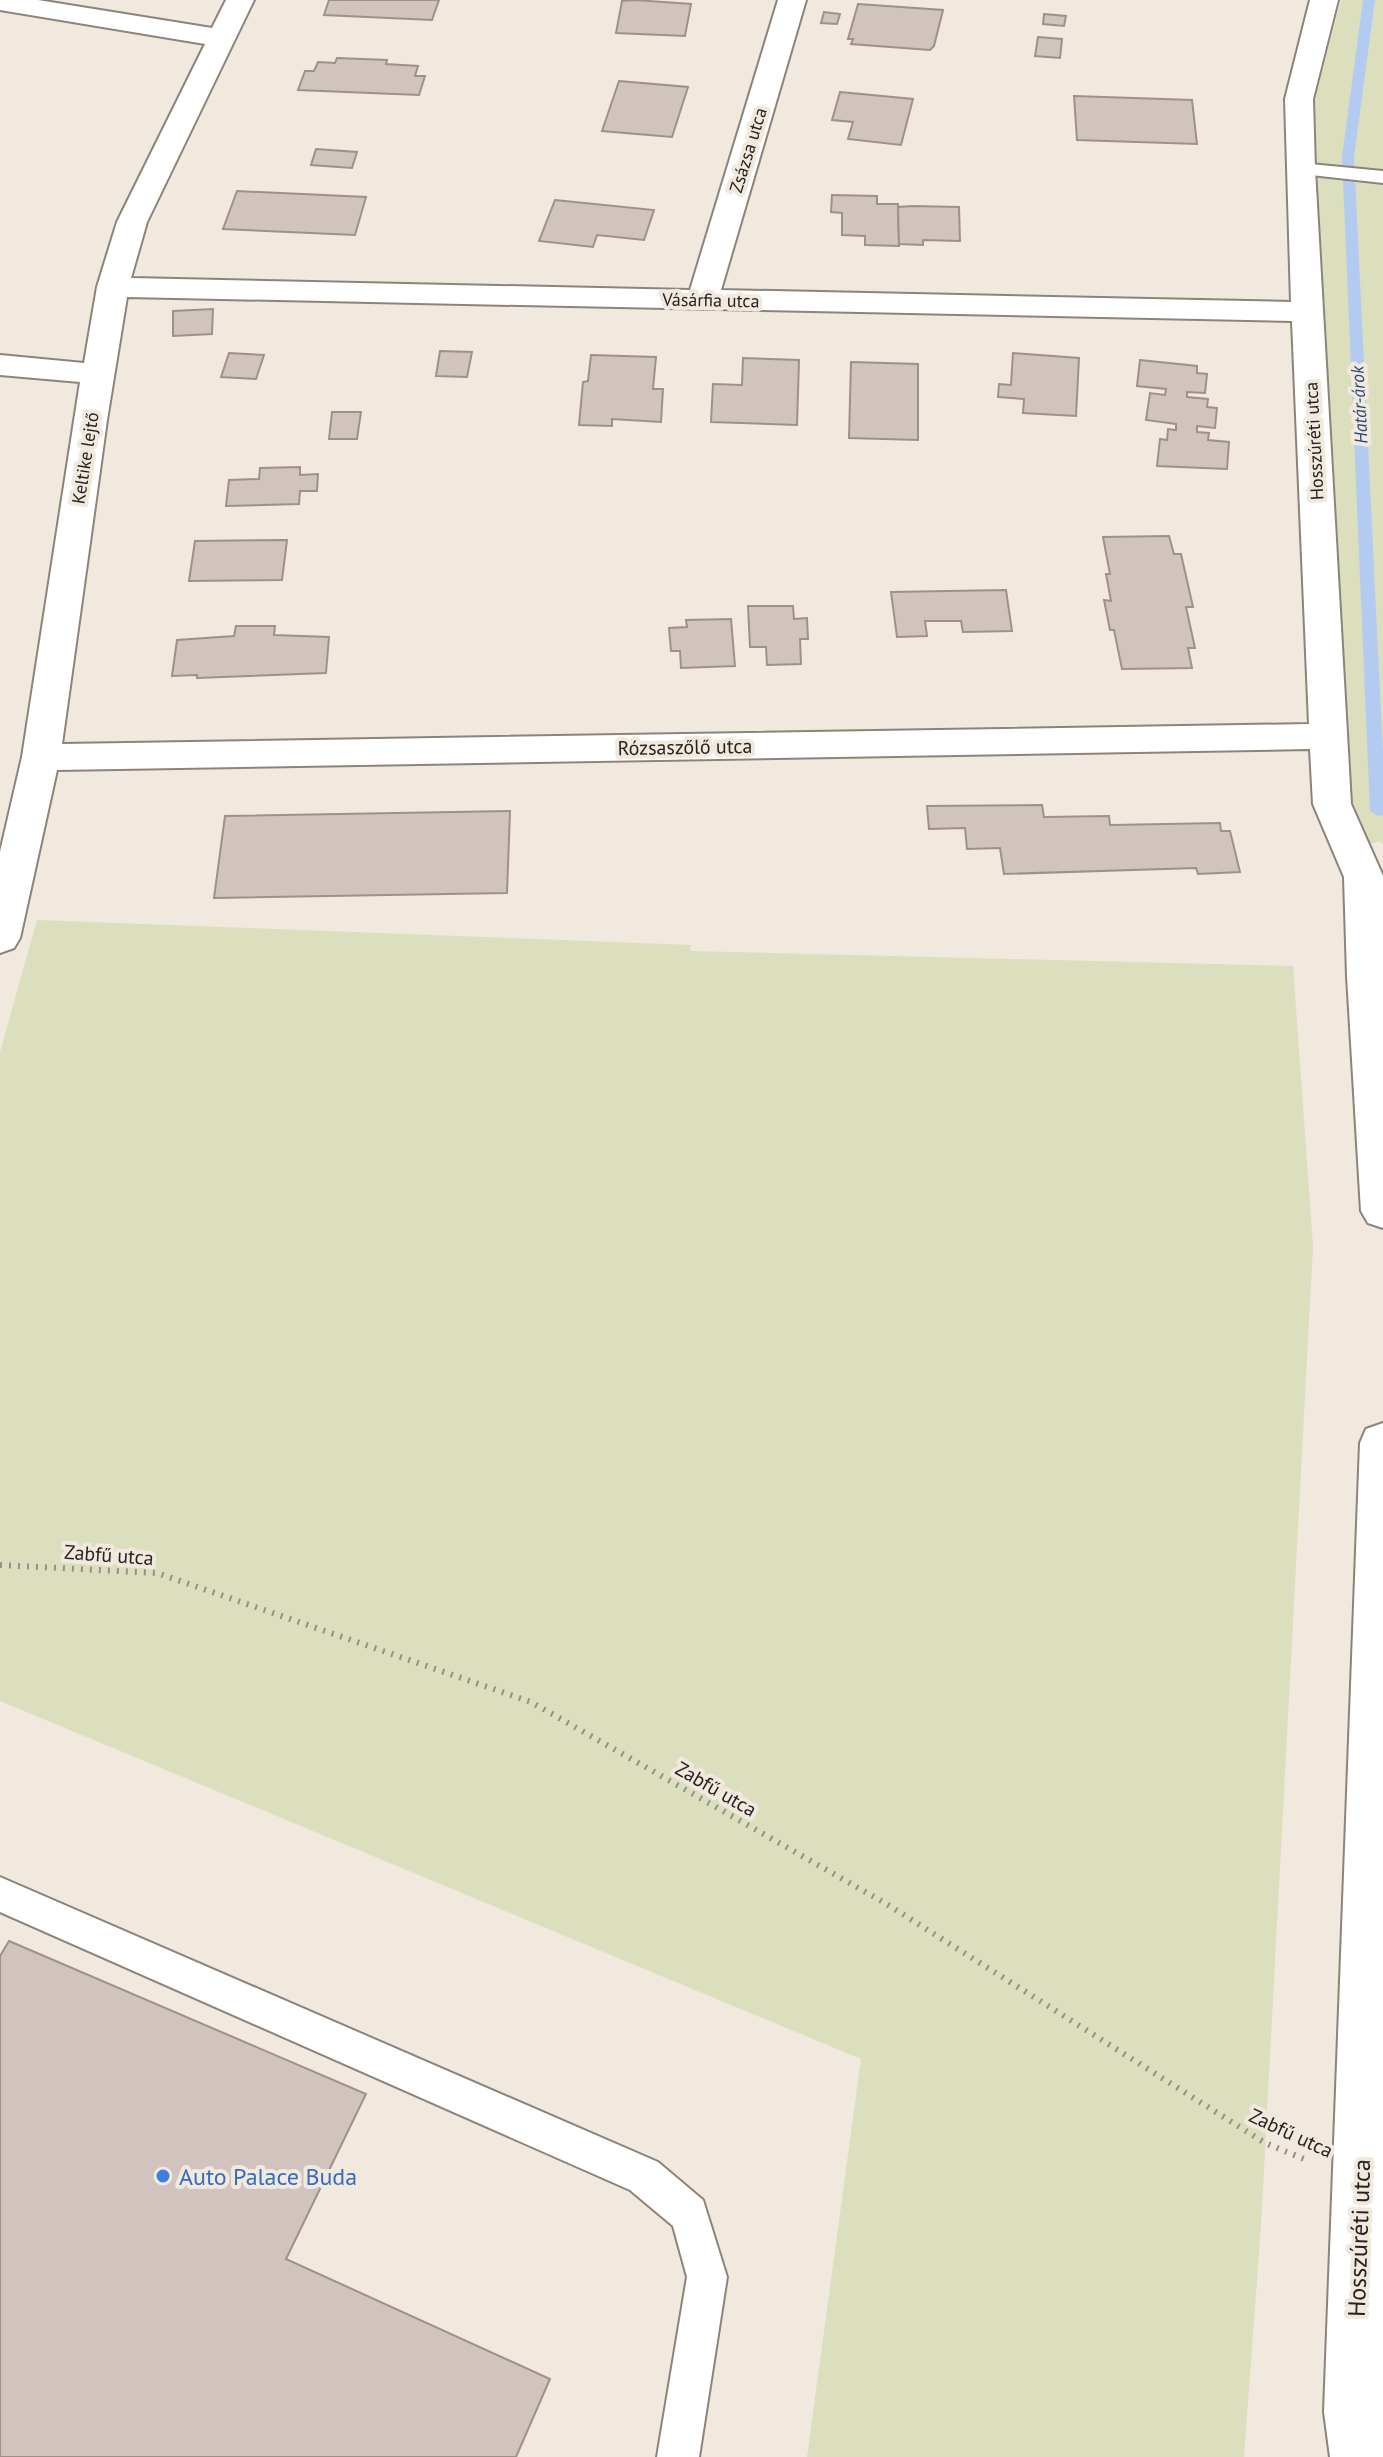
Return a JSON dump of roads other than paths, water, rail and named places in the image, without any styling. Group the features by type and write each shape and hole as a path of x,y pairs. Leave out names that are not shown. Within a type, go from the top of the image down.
{"street":[{"name":"Keltike lejtő","path":"0,938 41,757 113,287 132,222 240,0"},
{"name":"Zsázsa utca","path":"703,299 792,0"},
{"name":"Hosszúréti utca","path":"1324,0 1299,99 1300,169 1332,804 1374,871 1367,976 1383,1211"},
{"path":"0,2 222,38"},
{"name":"Vásárfia utca","path":"113,287 1308,312"},
{"path":"0,365 65,373 99,372"},
{"name":"Rózsaszőlő utca","path":"41,757 1329,736"},
{"name":"Hosszúréti utca","path":"1360,2457 1354,2412 1383,1443"}],"lane":[{"path":"1300,169 1383,177"},
{"path":"0,1894 644,2176 689,2214 707,2277 678,2457"}],"waterway":[{"name":"Határ-árok","path":"1369,0 1348,157 1378,811"}],"place":[{"name":"Auto Palace Buda","path":"163,2176"}]}
